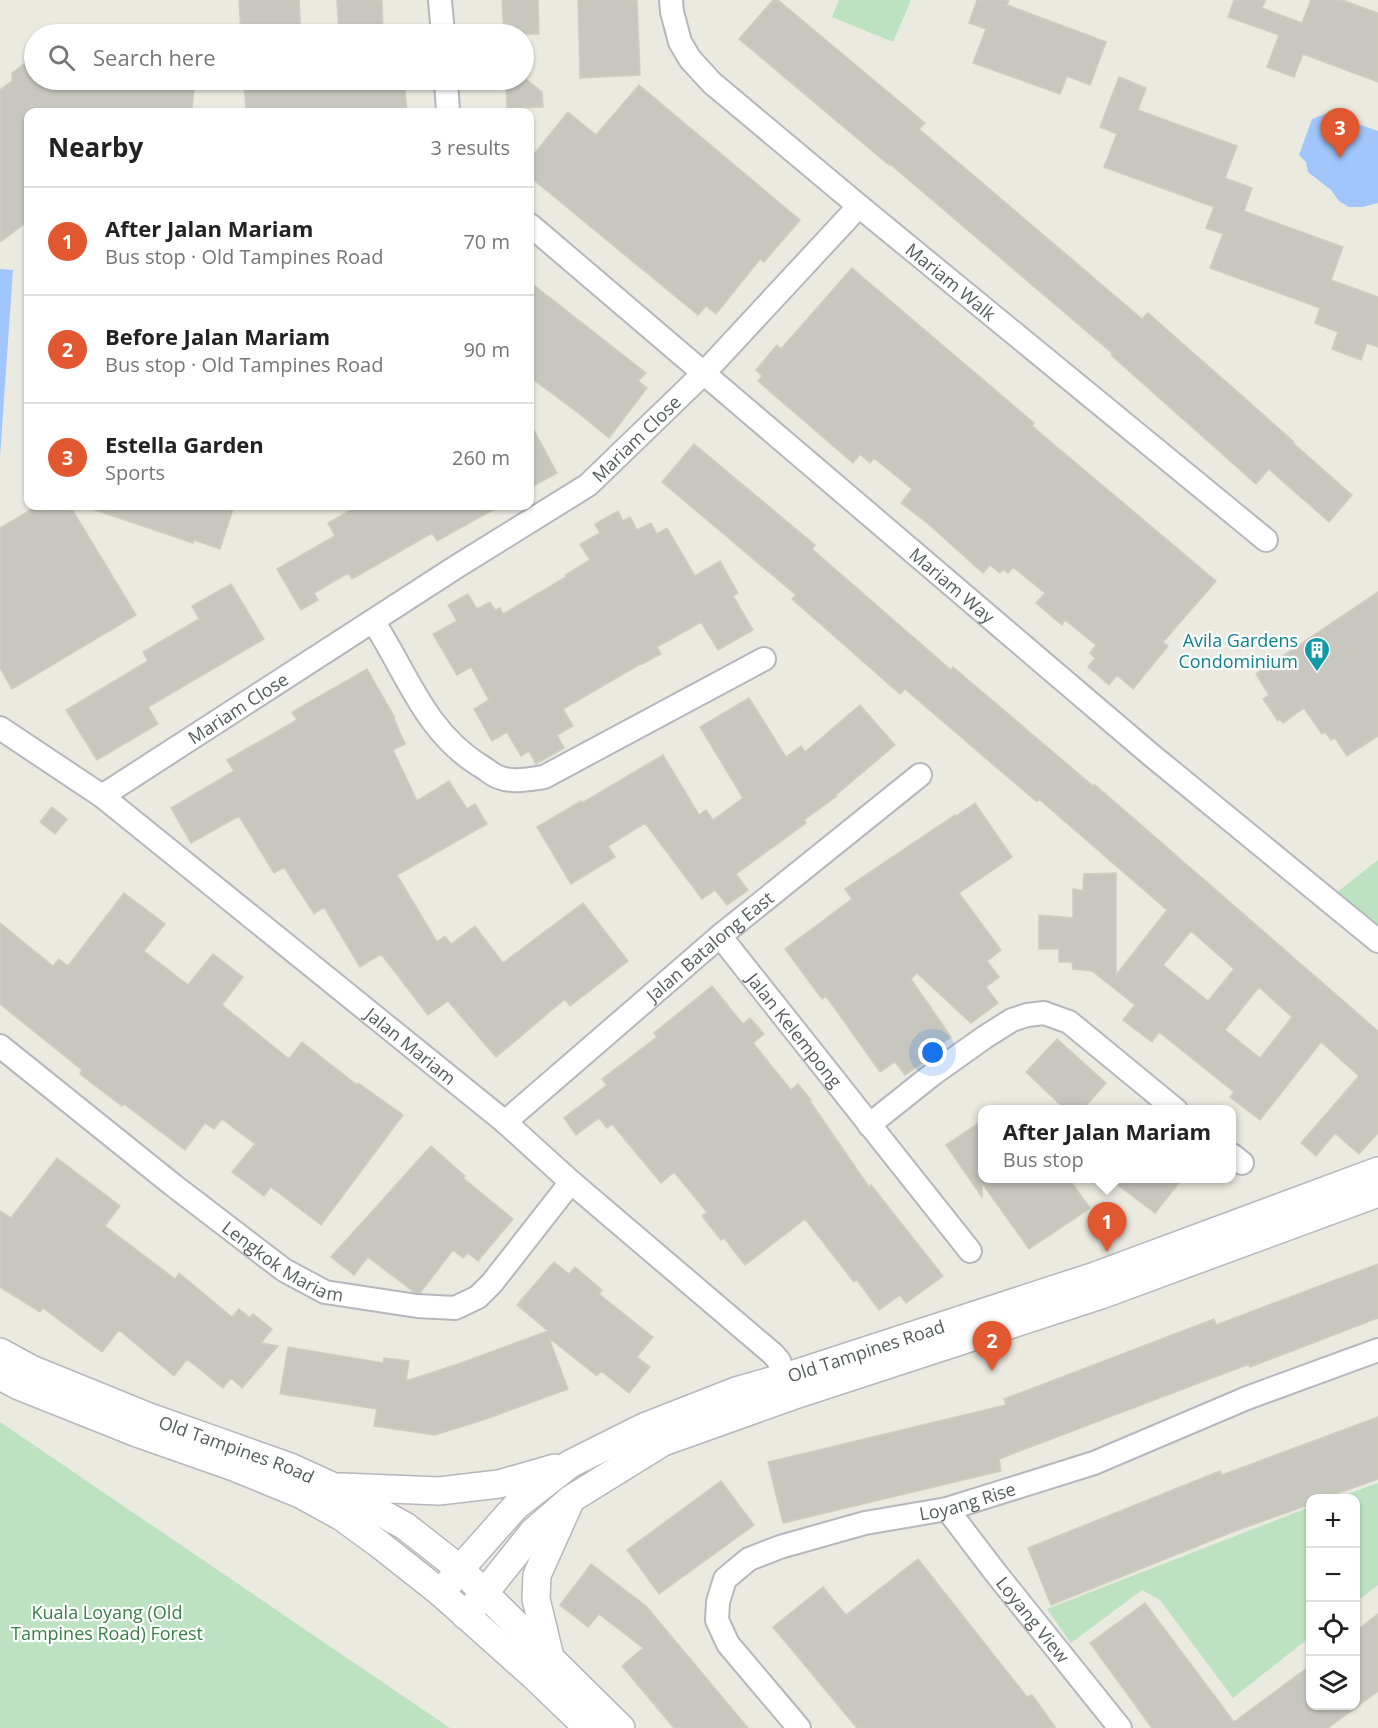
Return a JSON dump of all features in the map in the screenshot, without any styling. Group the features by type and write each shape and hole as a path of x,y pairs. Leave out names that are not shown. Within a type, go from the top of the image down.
{"street":[{"path":"440,0 442,24"},
{"name":"Mariam Walk","path":"671,0 680,42 701,73 859,206 1266,540"},
{"path":"447,90 448,108"},
{"name":"Mariam Close","path":"102,796 588,484 704,373 859,206"},
{"name":"Mariam Way","path":"534,228 1150,754 1378,941"},
{"path":"373,621 420,705 441,734 467,757 498,777 519,781 544,777 764,659"},
{"name":"Jalan Mariam","path":"0,728 102,796 505,1122 571,1182 773,1354 779,1361 788,1387"},
{"name":"Jalan Batalong East","path":"505,1122 720,936 920,775"},
{"name":"Jalan Kelempong","path":"720,936 969,1251"},
{"path":"869,1125 933,1074 994,1031 1027,1014 1044,1013 1069,1022 1170,1105"},
{"name":"Lengkok Mariam","path":"0,1046 173,1185 284,1270 325,1292 417,1306 455,1308 478,1297 492,1283 571,1182"},
{"name":"Old Tampines Road","path":"0,1376 137,1433 234,1467 300,1494 351,1523 380,1544 466,1616 533,1532 570,1499 663,1442 788,1387 1378,1171"},
{"name":"Old Tampines Road","path":"441,1593 516,1506 570,1464 644,1427 736,1391 788,1387 1101,1295 1378,1193"},
{"name":"Loyang Rise","path":"799,1728 728,1644 717,1620 718,1602 724,1579 749,1559 780,1547 865,1523 947,1509 1094,1462 1247,1398 1378,1350"},
{"name":"Old Tampines Road","path":"0,1352 31,1369 148,1418 290,1467 334,1487 405,1526 460,1569 484,1592"},
{"path":"334,1487 439,1491 499,1484 570,1464"},
{"path":"550,1657 536,1599 537,1575 570,1499"},
{"name":"Loyang View","path":"947,1509 1120,1728"},
{"path":"484,1592 621,1728"},
{"path":"466,1616 588,1728"}],"green space":[{"path":"839,0 911,0 893,42 832,17"},
{"path":"1378,860 1378,934 1332,896"},
{"name":"Kuala Loyang (Old Tampines Road) Forest","path":"0,1422 450,1728 0,1728"},
{"path":"1378,1483 1378,1585 1360,1599 1360,1494 1347,1494"},
{"path":"1306,1509 1306,1640 1233,1698 1160,1600 1142,1590 1071,1643 1047,1609"}],"water":[{"path":"1328,113 1378,131 1378,203 1363,207 1349,207 1339,201 1331,190 1308,172 1306,162 1299,155 1312,119"},
{"path":"0,269 13,270 0,456"}],"building":[{"path":"239,0 299,0 300,24 240,24"},
{"path":"337,0 382,0 383,24 338,24"},
{"path":"502,0 538,0 539,34 534,34 534,24 503,24"},
{"path":"578,0 637,0 640,75 580,78"},
{"path":"773,0 778,0 925,123 919,129 1142,319 1148,313 1352,495 1329,522 1269,469 1256,484 1111,355 1112,353 739,39"},
{"path":"977,0 1009,0 1007,5 1106,42 1090,85 1067,76 1060,94 973,63 986,29 969,23"},
{"path":"1234,0 1266,0 1262,8 1302,23 1311,0 1342,0 1378,13 1378,82 1303,54 1294,77 1267,67 1279,35 1228,17"},
{"path":"24,64 24,90 194,90 192,108 24,108 24,224 0,242 0,90 12,81 12,73"},
{"path":"1119,77 1146,88 1138,110 1237,146 1225,178 1252,188 1244,211 1343,247 1331,280 1378,297 1378,347 1367,343 1361,360 1332,349 1338,332 1315,323 1320,308 1210,268 1223,234 1206,228 1214,207 1104,167 1117,134 1100,127"},
{"path":"639,85 800,220 764,262 760,259 716,314 706,306 698,315 534,180 534,154 568,112 596,135"},
{"path":"534,86 542,92 543,107 507,108 506,90 534,90"},
{"path":"245,90 405,90 407,108 246,108"},
{"path":"852,268 1034,423 1032,426 1216,581 1163,642 1168,646 1133,689 1117,675 1109,685 1088,667 1095,658 1090,653 1096,645 1065,620 1062,625 1036,603 1045,593 1013,567 1008,573 1003,569 1000,573 990,565 983,573 901,503 912,489 874,458 870,463 860,454 853,463 758,381 762,376 756,370 777,345 781,349"},
{"path":"534,285 646,373 638,381 647,388 609,438 534,380"},
{"path":"534,430 557,473 534,486"},
{"path":"694,444 815,545 812,549 951,670 953,667 1093,786 1095,785 1378,1031 1378,1133 1359,1154 1335,1133 1316,1156 1301,1143 1359,1076 1321,1042 1260,1120 1230,1097 1234,1092 1159,1032 1152,1042 1123,1020 1135,1005 1092,971 1073,969 1072,962 1059,962 1059,949 1039,949 1039,915 1073,918 1073,889 1083,891 1084,874 1116,873 1116,975 1167,910 1039,799 1037,802 905,689 900,694 792,599 796,595 662,482","holes":["1191,931 1234,969 1208,1001 1163,965","1259,987 1292,1017 1260,1058 1225,1030"]},
{"path":"30,510 72,510 136,615 12,689 0,668 0,528"},
{"path":"95,510 233,510 220,549 194,540 193,543"},
{"path":"351,510 493,510 437,541 432,533 352,579 348,573 314,593 318,600 301,610 277,569 335,536 328,523"},
{"path":"618,511 623,521 630,517 637,530 651,523 657,534 667,528 695,576 720,561 738,593 733,596 753,630 718,650 701,622 657,647 661,654 563,709 573,726 557,735 564,748 536,764 529,751 521,756 507,732 492,741 474,709 489,700 471,667 457,675 433,634 457,621 448,605 468,594 477,609 490,602 495,610 500,608 503,614 566,577 565,575 590,560 580,544 600,533 595,524"},
{"path":"231,584 264,639 148,707 158,724 97,760 66,710 148,661 143,652 199,619 192,606"},
{"name":"Avila Gardens Condominium","path":"1378,592 1378,736 1347,756 1335,738 1331,740 1325,732 1322,734 1304,708 1283,723 1280,719 1278,721 1263,699 1269,695 1256,674"},
{"path":"367,669 395,718 405,744 393,750 417,801 449,781 467,809 475,804 487,824 397,875 437,942 445,936 451,944 475,926 503,963 583,903 628,961 570,1006 565,999 496,1057 448,1001 428,1015 381,954 360,967 324,907 314,914 284,867 274,873 239,816 191,843 171,808 234,771 227,760 297,720 292,712"},
{"path":"749,698 786,757 801,746 805,752 860,705 895,745 837,796 804,820 806,823 736,874 748,890 727,905 715,890 702,899 645,823 608,846 615,857 571,884 537,827 663,755 699,815 706,810 713,820 743,798 700,727"},
{"path":"975,803 1012,857 959,893 1001,950 987,961 999,977 986,987 998,1003 971,1023 917,973 911,979 951,1037 940,1045 943,1049 905,1075 895,1062 880,1072 826,996 822,999 785,949 852,899 845,889"},
{"path":"52,807 67,819 55,834 40,822"},
{"path":"124,893 165,924 144,951 188,985 213,954 243,977 222,1005 289,1059 302,1042 357,1085 358,1083 403,1115 321,1225 271,1187 264,1196 232,1172 255,1144 222,1119 214,1129 205,1123 185,1150 80,1074 82,1070 0,1004 0,923 53,966 59,959 68,966"},
{"path":"712,986 743,1024 750,1018 764,1034 753,1043 791,1090 798,1084 869,1187 871,1185 943,1276 906,1303 900,1295 879,1310 857,1280 854,1282 805,1219 745,1265 724,1238 721,1240 702,1216 707,1212 674,1172 661,1183 612,1124 607,1128 599,1118 576,1135 564,1118 607,1085 602,1079 657,1037 654,1033"},
{"path":"1057,1039 1106,1083 1086,1105 1061,1105 1026,1072"},
{"path":"978,1124 978,1183 982,1183 982,1197 946,1145"},
{"path":"431,1146 465,1176 463,1178 513,1219 478,1261 468,1253 463,1258 453,1250 420,1293 414,1292 368,1257 354,1275 331,1257"},
{"path":"57,1158 120,1206 105,1226 175,1279 179,1273 232,1317 239,1309 250,1318 253,1314 272,1329 261,1343 278,1346 242,1388 231,1378 223,1388 187,1359 174,1376 119,1330 102,1352 43,1308 40,1312 0,1287 0,1211 11,1218"},
{"path":"982,1183 1072,1183 1090,1208 1029,1249"},
{"path":"1115,1183 1179,1183 1155,1213"},
{"path":"554,1262 569,1274 575,1267 602,1290 599,1294 653,1337 637,1357 650,1367 629,1393 601,1371 597,1376 549,1338 568,1389 435,1435 374,1426 377,1409 280,1394 288,1347 383,1363 384,1358 409,1361 406,1381 548,1331 517,1305"},
{"path":"1378,1264 1378,1318 1250,1367 1249,1364 999,1459 1001,1471 783,1523 768,1462 1006,1405 1004,1399 1214,1319 1216,1325"},
{"path":"1378,1417 1378,1479 1336,1494 1306,1494 1306,1506 1235,1531 1051,1605 1028,1548 1220,1471 1222,1475"},
{"path":"721,1481 754,1525 659,1594 627,1550"},
{"path":"918,1559 1027,1697 1032,1695 1056,1728 857,1728 773,1627 823,1587 846,1615"},
{"path":"591,1564 646,1606 748,1728 674,1728 622,1666 643,1648 599,1614 588,1627 560,1605"},
{"path":"1145,1603 1234,1722 1306,1669 1306,1710 1352,1710 1328,1728 1152,1728 1090,1643"},
{"path":"1378,1614 1378,1691 1360,1704 1360,1628"}],"place":[{"name":"Estella Garden","path":"1340,158"},
{"name":"Avila Gardens Condominium","path":"1317,673"},
{"name":"After Jalan Mariam","path":"1107,1252"},
{"name":"Before Jalan Mariam","path":"992,1371"}]}
